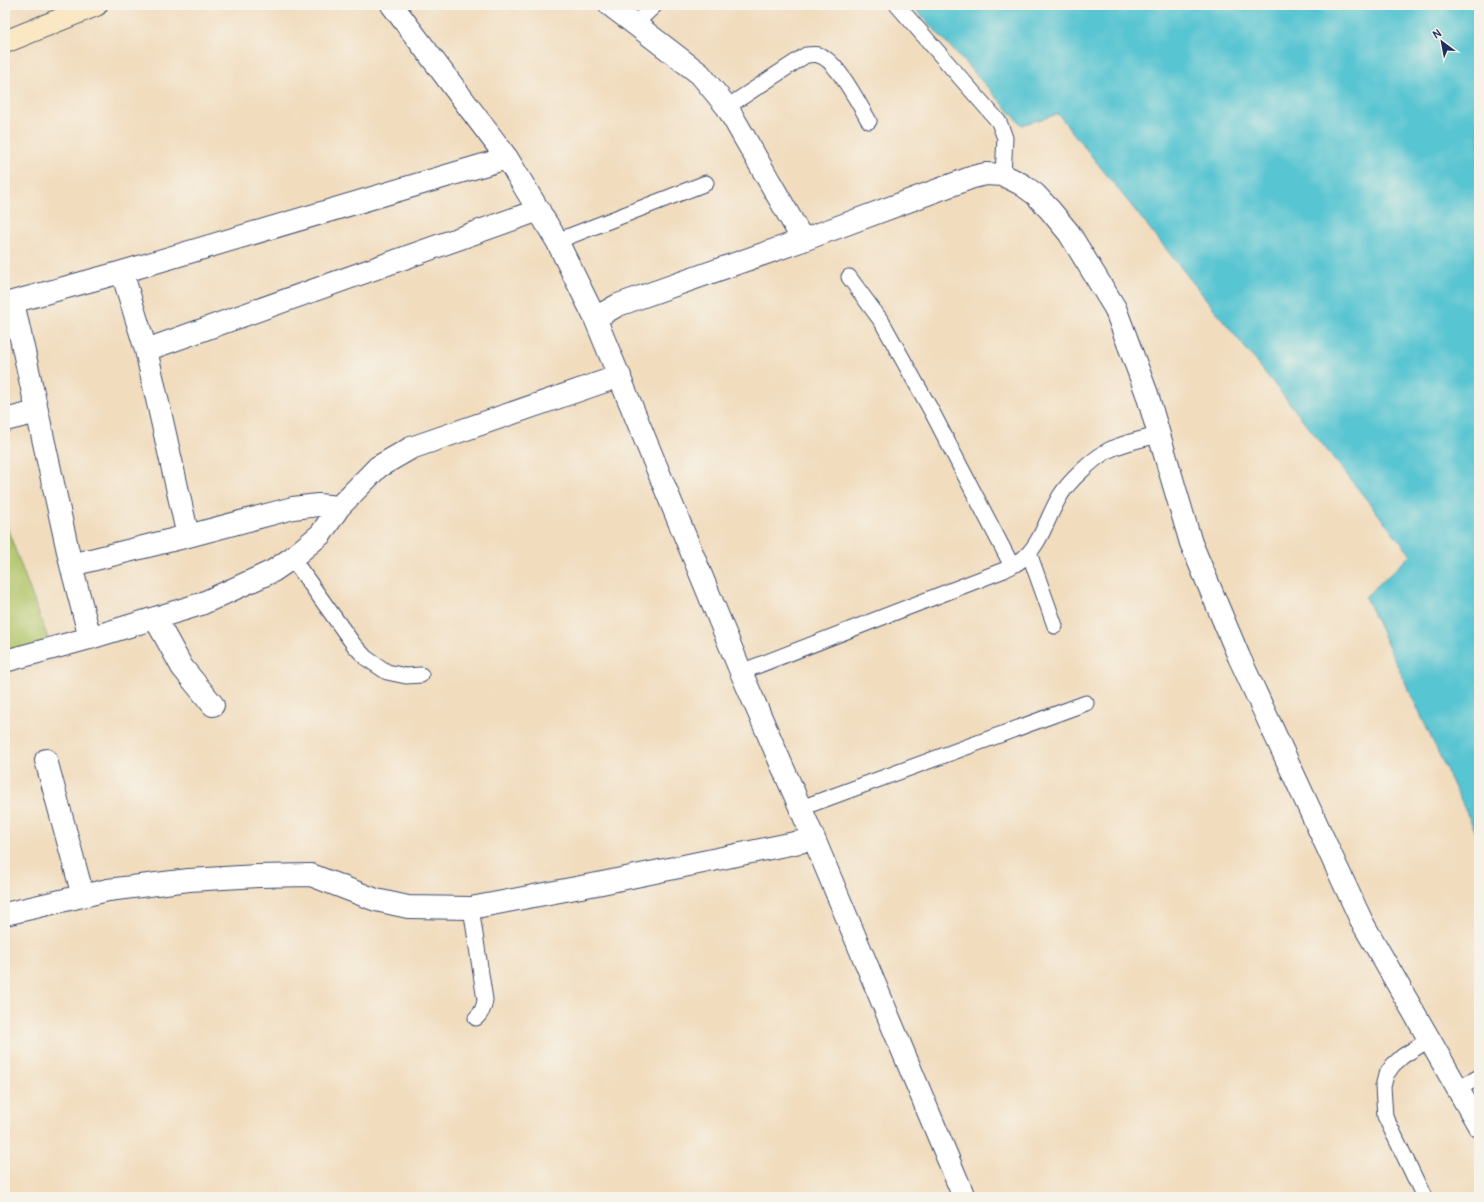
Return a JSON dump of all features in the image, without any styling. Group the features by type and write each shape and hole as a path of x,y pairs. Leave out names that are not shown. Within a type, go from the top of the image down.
{"street":[{"path":"5,42 96,5"},
{"path":"392,5 507,158 557,241 595,318 741,672 801,808 964,1197"},
{"path":"610,5 700,74 727,107 803,240"},
{"path":"90,638 71,565 37,412 9,303 122,272 507,158"},
{"path":"595,318 618,305 803,240 973,177 986,174 1003,175 1021,184 1035,194 1068,233 1115,308 1148,394 1191,543 1239,657 1362,922 1479,1126"},
{"path":"146,350 539,210"},
{"path":"122,272 146,350 188,536"},
{"path":"5,661 90,638 201,604 273,571 292,558 320,534 339,507 378,467 411,448 620,376"},
{"path":"5,420 37,412"},
{"path":"71,565 293,508 318,505 339,507"},
{"path":"155,618 182,667 213,705"},
{"path":"46,760 83,896"},
{"path":"5,914 108,890 189,880 311,875 376,900 408,907 471,908 602,883 814,839"}],"lane":[{"path":"635,24 654,5"},
{"path":"897,5 999,122 1005,138 1003,175"},
{"path":"727,107 806,55 819,55 831,63 852,91 869,121"},
{"path":"557,241 706,183"},
{"path":"849,277 882,322 932,412 1012,566"},
{"path":"741,672 1012,566 1029,553 1041,534 1060,495 1076,476 1108,450 1127,442 1159,435"},
{"path":"1029,553 1055,626"},
{"path":"292,558 354,645 366,658 387,672 406,676 420,675"},
{"path":"801,808 1086,704"},
{"path":"471,908 485,1000 481,1014 476,1018"},
{"path":"1424,1197 1385,1116 1383,1087 1386,1075 1393,1064 1430,1039"},
{"path":"1458,1089 1479,1077"}],"green space":[{"path":"5,522 50,644 5,660"}],"water":[{"path":"912,5 1479,5 1479,839 1365,597 1411,555 1058,114 1022,125"}]}
